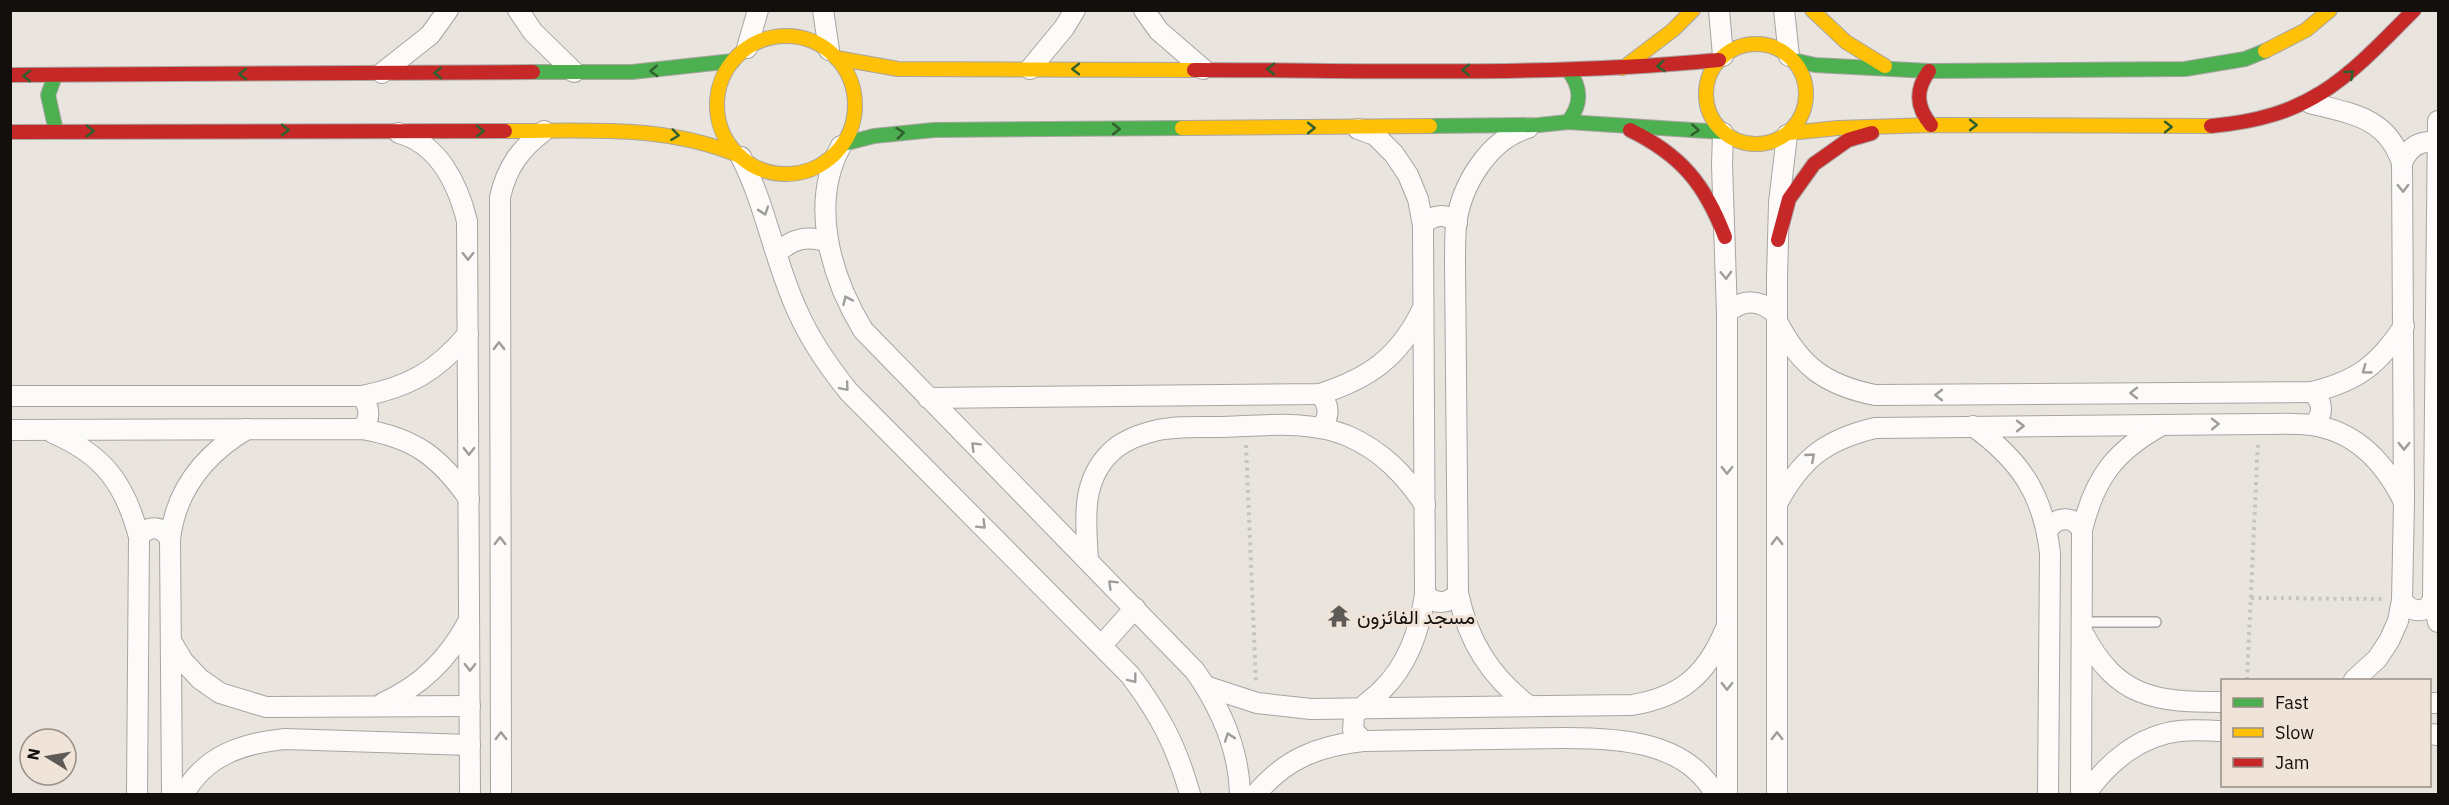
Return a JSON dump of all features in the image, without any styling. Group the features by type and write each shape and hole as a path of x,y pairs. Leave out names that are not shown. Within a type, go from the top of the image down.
{"street":[{"path":"382,73 430,35 448,10"},
{"path":"518,10 533,32 574,72"},
{"path":"758,10 740,54 723,76 718,92 717,110 728,143 740,157 754,183 796,308 810,338 828,366 849,392 1130,675 1157,711 1177,751 1190,795"},
{"path":"823,10 832,54"},
{"path":"1030,69 1064,28 1075,10"},
{"path":"1144,10 1160,31 1203,69"},
{"path":"1623,68 1673,30 1693,10"},
{"path":"1719,10 1721,58"},
{"path":"1777,795 1778,240 1782,166 1788,134 1803,114 1807,92 1805,80 1791,58 1784,10"},
{"path":"1812,10 1822,23 1853,49 1888,68"},
{"path":"2330,10 2306,30 2276,47 2245,59 2185,69 1929,71 1815,65 1791,58 1779,49 1756,44 1733,49 1721,58 1711,71 1706,97 1711,116 1722,132 1733,139 1755,145 1766,144 1788,134 1838,128 1931,125 2230,126 2257,121 2310,103 2336,86 2359,66 2414,10"},
{"path":"10,75 666,70 740,54 774,36 809,40 832,54 846,70 855,100 850,130 831,164 827,189 828,242 836,273 848,304 863,330 1184,657 1205,686 1222,716 1233,749 1240,795"},
{"path":"832,54 898,69 1568,70 1623,68 1721,58"},
{"path":"1568,70 1580,90 1580,102 1576,113 1568,122"},
{"path":"1929,71 1921,81 1917,92 1917,105 1922,116 1931,125"},
{"path":"56,76 50,82 48,97 56,130"},
{"path":"2310,103 2360,116 2375,124 2388,134 2397,147 2402,163 2404,326 2402,600 2398,621 2389,641 2377,659 2356,679"},
{"path":"2439,121 2433,598 2439,622"},
{"path":"10,132 388,130 658,133 686,136 712,144 757,168 774,173 793,174 812,169 828,160 842,145 874,136 934,130 1356,128 1539,125 1568,122 1722,132"},
{"path":"1529,706 1495,676 1482,657 1471,637 1458,593 1456,223 1464,196 1492,150 1513,132 1539,125"},
{"path":"1620,126 1650,138 1676,157 1690,172 1714,207 1725,237"},
{"path":"1356,128 1375,135 1394,154 1408,175 1418,199 1423,225 1425,305 1425,595 1421,621 1412,647 1400,670 1354,716 1352,725 1355,735 1363,741"},
{"path":"1778,240 1789,199 1814,164 1848,140 1889,128"},
{"path":"388,130 412,137 432,153 449,173 457,188 467,221 470,795"},
{"path":"501,795 500,197 504,177 515,158 544,131"},
{"path":"1722,132 1727,313 1727,795"},
{"path":"2402,163 2412,147 2429,141 2438,142"},
{"path":"467,221 483,215 499,222"},
{"path":"1423,225 1433,217 1440,216 1452,219 1456,223"},
{"path":"777,253 795,240 818,238 828,242"},
{"path":"1727,313 1743,303 1752,302 1770,308 1789,344 1806,364 1826,379 1850,390 1875,395 2312,392 2356,377 2375,363 2404,326"},
{"path":"928,398 1320,394 1347,386 1380,365 1394,353 1412,330 1425,305"},
{"path":"10,396 362,396 403,386 432,370 451,354 468,334"},
{"path":"2312,392 2321,402 2317,421 2312,425"},
{"path":"1320,394 1329,410 1321,428"},
{"path":"1875,395 1867,405 1866,411 1867,418 1875,428"},
{"path":"362,396 369,410 362,429"},
{"path":"1777,504 1789,481 1806,461 1820,450 1849,434 1875,428 2259,423 2312,425 2336,432 2358,443 2378,459 2393,479 2404,502"},
{"path":"2083,795 2082,530 2089,503 2101,478 2117,456 2139,438 2163,424"},
{"path":"1088,560 1086,498 1095,474 1110,453 1131,438 1156,430 1287,425 1321,428 1347,436 1370,447 1392,464 1410,483 1425,505"},
{"path":"1973,426 2014,460 2029,482 2048,531 2050,553 2048,795"},
{"path":"172,795 170,539 172,523 179,501 191,479 207,459 226,442 247,429"},
{"path":"10,430 362,429 390,434 414,444 448,471 469,499"},
{"path":"45,430 74,442 99,460 119,483 132,511 139,537 137,795"},
{"path":"2048,531 2061,519 2074,521 2082,530"},
{"path":"139,537 149,528 156,527 162,529 170,539"},
{"path":"1425,595 1442,603 1454,598 1458,593"},
{"path":"2402,600 2409,608 2419,610 2428,607 2433,598"},
{"path":"1102,645 1136,608"},
{"path":"378,706 401,695 423,680 452,649 469,619"},
{"path":"1205,686 1257,703 1293,708 1632,705 1657,701 1681,689 1701,671 1716,650 1727,625"},
{"path":"2082,626 2094,653 2110,673 2130,688 2154,698 2180,702 2221,702"},
{"path":"171,640 183,661 200,679 220,693 266,707 470,706"},
{"path":"2180,702 2173,711 2172,717 2180,731"},
{"path":"1565,706 1573,718 1570,733 1565,738"},
{"path":"2083,795 2113,762 2133,747 2156,737 2180,731 2221,732"},
{"path":"1256,795 1279,771 1304,755 1332,745 1363,741 1565,738 1643,743 1670,753 1694,769 1715,795"},
{"path":"183,795 205,768 229,752 256,742 285,739 470,745"}],"lane":[{"path":"2082,626 2156,622"}],"path":[{"path":"2247,679 2259,423"},
{"path":"1245,426 1257,703"},
{"path":"2251,598 2402,600"}],"traffic: fast":[{"path":"1793,60 1815,65 1929,71 2185,69 2245,59 2265,51"},
{"path":"533,72 632,72 733,61"},
{"path":"1568,70 1578,90 1576,109 1568,122"},
{"path":"55,76 48,95 56,131"},
{"path":"1430,126 1539,125 1568,122 1722,132"},
{"path":"843,144 874,136 934,130 1182,128"}],"traffic: slow":[{"path":"1623,68 1673,30 1693,10"},
{"path":"1812,10 1846,42 1885,66"},
{"path":"2265,51 2306,30 2330,10"},
{"path":"786,36 812,41 835,56 850,79 855,105 850,131 835,154 812,169 786,174 760,169 737,154 722,131 717,105 722,79 737,56 760,41 786,36"},
{"path":"1746,44 1766,44 1792,58 1803,75 1806,94 1803,113 1792,130 1766,144 1746,144 1728,136 1714,122 1706,104 1706,84 1714,66 1728,52 1746,44"},
{"path":"836,58 898,69 1194,70"},
{"path":"1789,133 1838,128 1931,125 2211,126"},
{"path":"1182,128 1430,126"},
{"path":"505,131 595,130 654,134 712,146 740,156"}],"traffic: jam":[{"path":"2211,126 2276,114 2302,104 2347,75 2414,10"},
{"path":"1194,70 1523,71 1719,60"},
{"path":"1929,71 1921,85 1919,98 1922,112 1931,125"},
{"path":"10,75 533,72"},
{"path":"1630,130 1664,150 1689,173 1709,201 1725,237"},
{"path":"10,132 505,131"},
{"path":"1778,240 1789,199 1814,164 1848,140 1872,133"}],"place":[{"name":"مسجد الفائزون","path":"1339,616"}]}
